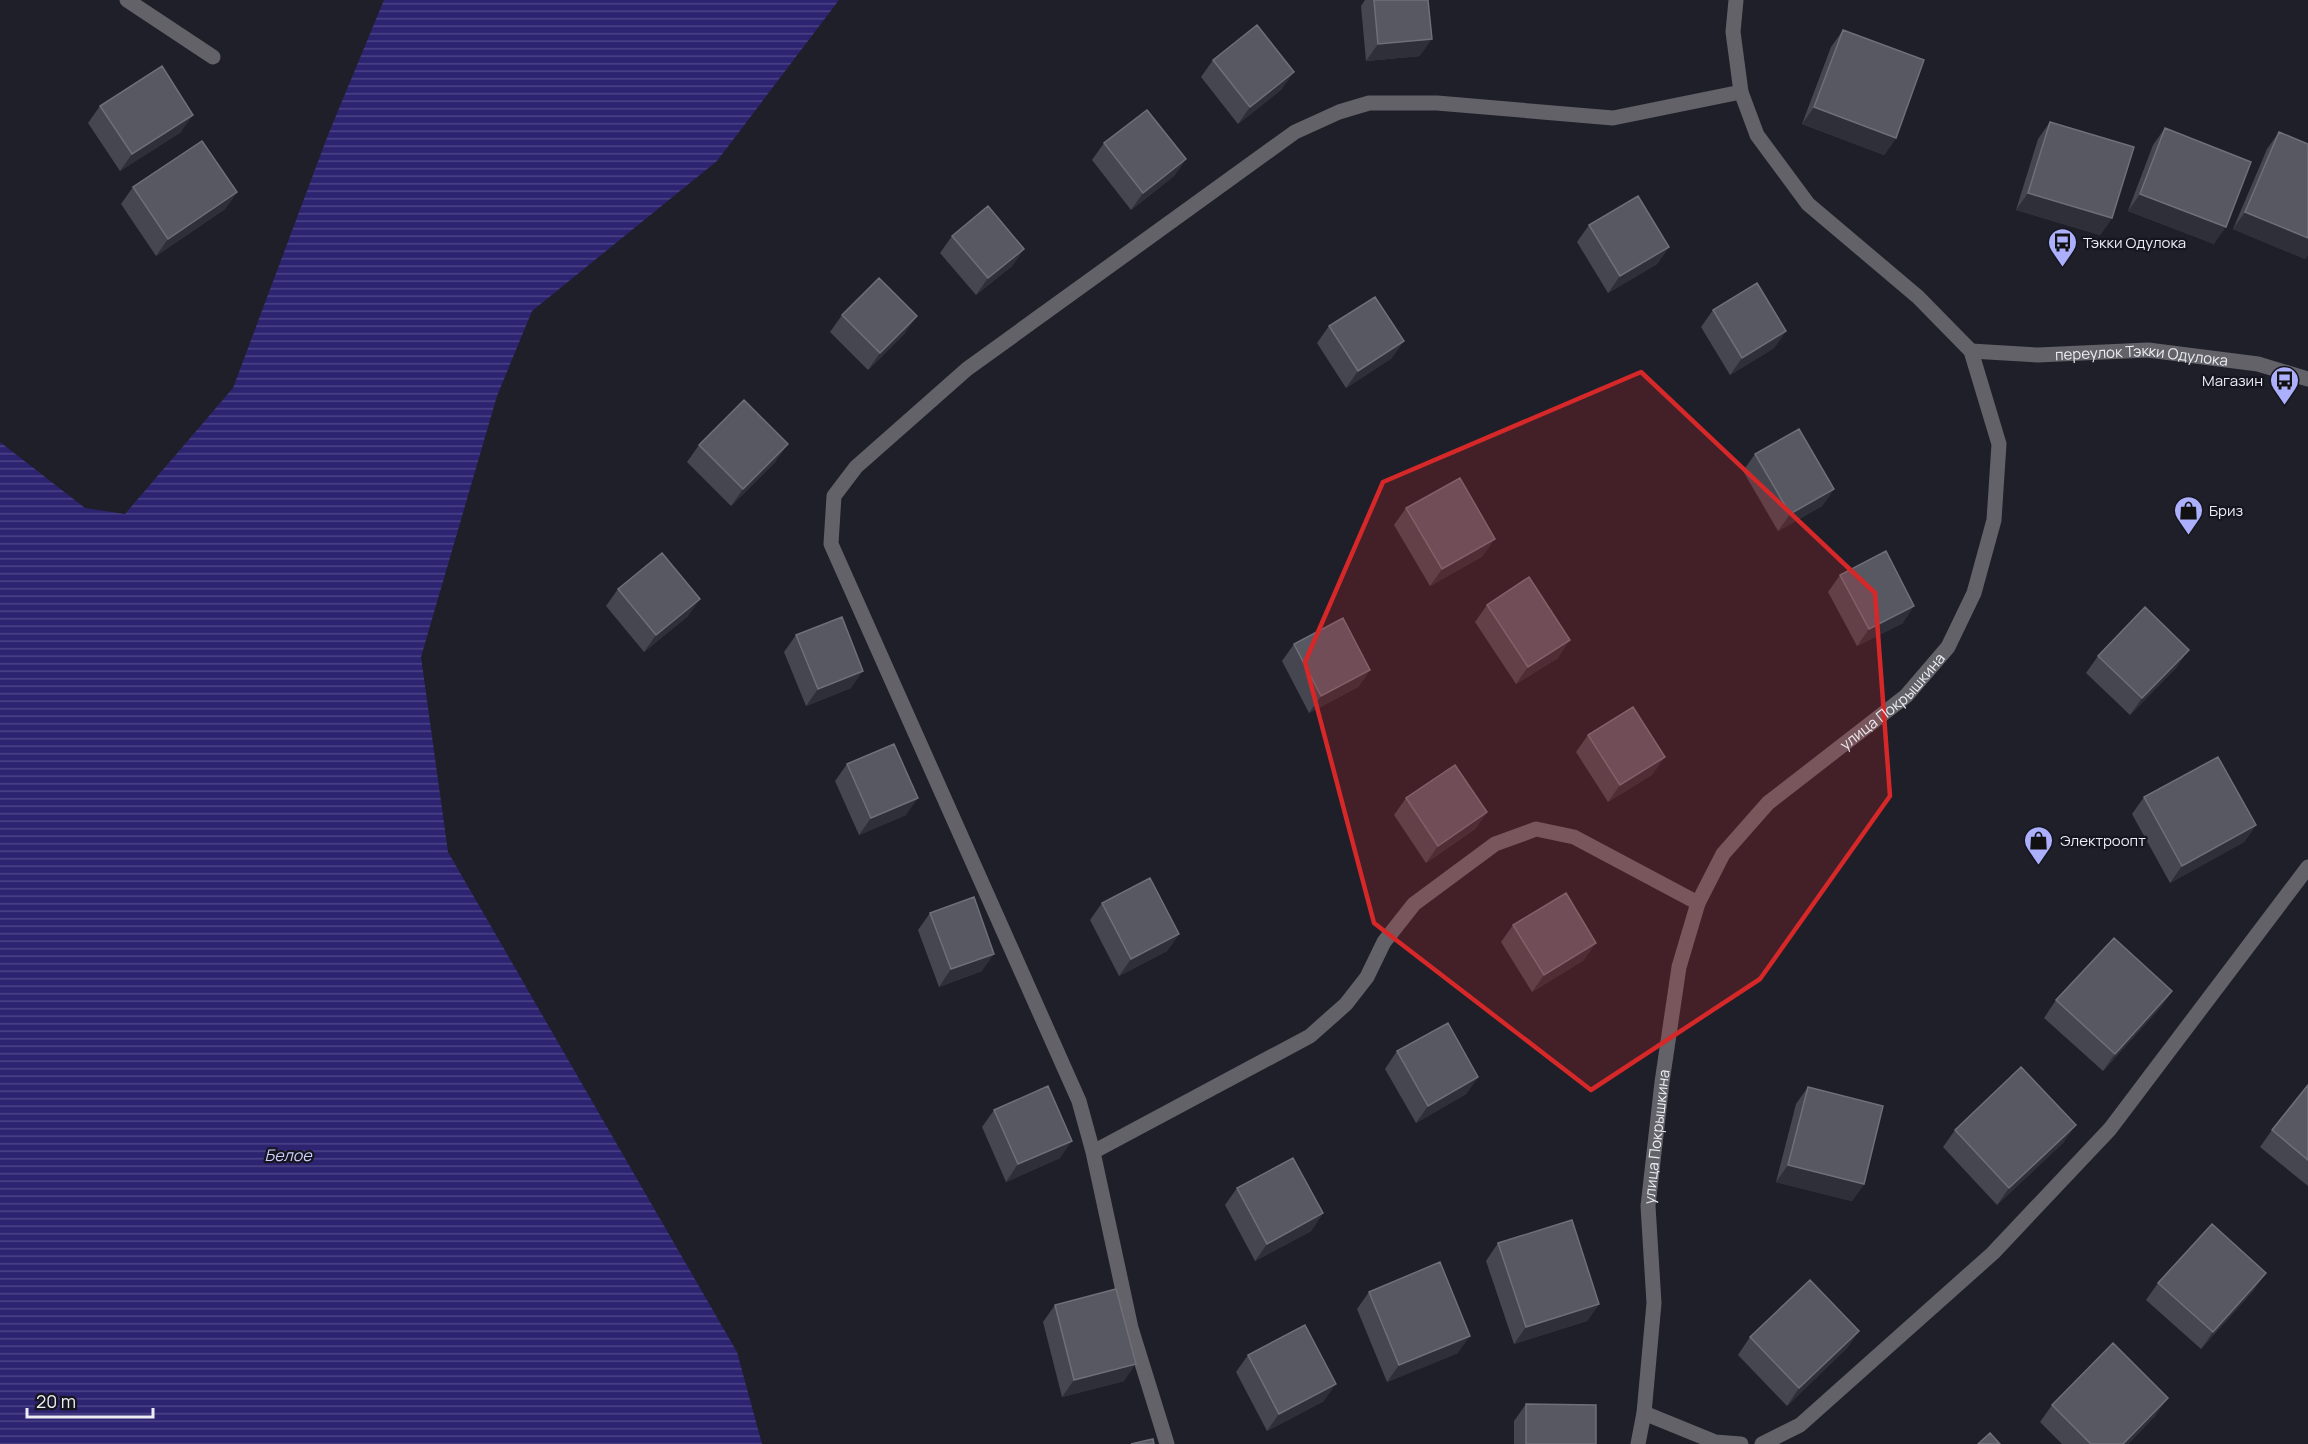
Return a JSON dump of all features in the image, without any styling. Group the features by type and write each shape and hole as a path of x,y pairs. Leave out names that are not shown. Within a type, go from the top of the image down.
{"street":[{"path":"127,0 213,57"},
{"name":"улица Покрышкина","path":"1638,1444 1644,1413 1654,1303 1648,1206 1662,1082 1679,968 1698,903 1722,854 1768,803 1906,696 1948,647 1974,593 1994,520 1999,444 1971,351 1918,297 1808,204 1757,135 1741,92 1733,32 1736,0"},
{"path":"1167,1444 1131,1328 1093,1152 1079,1101 831,544 834,496 856,467 967,369 1238,171 1303,128 1339,112 1369,103 1437,103 1613,117 1741,92"},
{"name":"переулок Тэкки Одулока","path":"1971,351 2038,355 2148,350 2258,364 2308,379"},
{"path":"1093,1152 1310,1036 1346,1004 1367,976 1383,942 1414,904 1495,844 1536,829 1574,837 1698,903"},
{"path":"1762,1444 1800,1425 1993,1253 2087,1154 2110,1129 2308,867"},
{"path":"1644,1413 1715,1443 1742,1444"}],"highlighted area":[{"path":"1641,372 1875,593 1890,796 1760,979 1591,1090 1374,923 1305,662 1383,482"}],"water":[{"name":"Белое","path":"384,0 839,0 717,161 532,311 497,396 421,657 448,852 737,1352 762,1444 0,1444 0,442 85,508 125,514 233,388 328,135"}],"building":[{"path":"1374,0 1428,0 1432,39 1378,44"},
{"path":"1257,25 1294,72 1250,107 1213,60"},
{"path":"1843,30 1924,60 1896,138 1814,107"},
{"path":"162,66 193,115 132,154 100,106"},
{"path":"1147,110 1186,159 1143,193 1104,143"},
{"path":"2050,122 2134,147 2112,218 2028,193"},
{"path":"2165,128 2251,162 2226,227 2140,194"},
{"path":"2279,132 2308,144 2308,238 2245,212"},
{"path":"202,141 237,192 168,239 133,187"},
{"path":"1638,196 1669,247 1620,276 1589,225"},
{"path":"988,206 1024,249 988,278 952,236"},
{"path":"879,278 917,316 880,353 842,315"},
{"path":"1757,283 1786,331 1742,358 1713,310"},
{"path":"1375,297 1404,341 1358,371 1329,326"},
{"path":"744,400 788,444 743,489 699,445"},
{"path":"1799,429 1834,489 1790,514 1755,454"},
{"path":"1460,478 1495,539 1442,569 1406,508"},
{"path":"1886,551 1914,606 1869,629 1840,575"},
{"path":"662,553 700,599 656,635 618,589"},
{"path":"1529,577 1570,640 1528,667 1487,605"},
{"path":"2145,607 2189,650 2142,698 2098,656"},
{"path":"842,617 863,671 818,689 796,635"},
{"path":"1343,618 1370,670 1321,696 1294,644"},
{"path":"1633,707 1665,757 1620,785 1588,735"},
{"path":"894,744 918,798 871,818 847,764"},
{"path":"2218,757 2256,825 2182,866 2144,797"},
{"path":"1455,765 1487,812 1438,846 1406,798"},
{"path":"1150,878 1179,934 1131,959 1102,903"},
{"path":"1566,893 1596,943 1544,975 1513,925"},
{"path":"974,897 994,954 951,969 930,913"},
{"path":"2114,938 2172,991 2115,1054 2056,1000"},
{"path":"1448,1023 1478,1077 1428,1106 1397,1051"},
{"path":"2021,1067 2076,1125 2009,1188 1955,1130"},
{"path":"2308,1085 2308,1160 2272,1130"},
{"path":"1048,1086 1072,1141 1018,1164 994,1110"},
{"path":"1808,1087 1883,1106 1864,1184 1788,1165"},
{"path":"1293,1158 1323,1213 1267,1244 1237,1188"},
{"path":"1572,1220 1599,1304 1526,1327 1498,1243"},
{"path":"2212,1224 2266,1273 2213,1332 2158,1283"},
{"path":"1440,1262 1470,1336 1399,1365 1369,1292"},
{"path":"1810,1280 1859,1331 1799,1388 1750,1337"},
{"path":"1116,1289 1136,1364 1074,1380 1055,1305"},
{"path":"1305,1325 1336,1384 1279,1414 1248,1355"},
{"path":"2113,1343 2168,1398 2123,1444 2091,1444 2052,1405"},
{"path":"1526,1404 1596,1405 1596,1444 1526,1444"},
{"path":"1990,1433 2000,1444 1978,1444"},
{"path":"1153,1439 1154,1444 1131,1444"}],"place":[{"name":"Тэкки Одулока","path":"2062,268"},
{"name":"Магазин","path":"2284,406"},
{"name":"Бриз","path":"2188,536"},
{"name":"Электроопт","path":"2039,866"}]}
